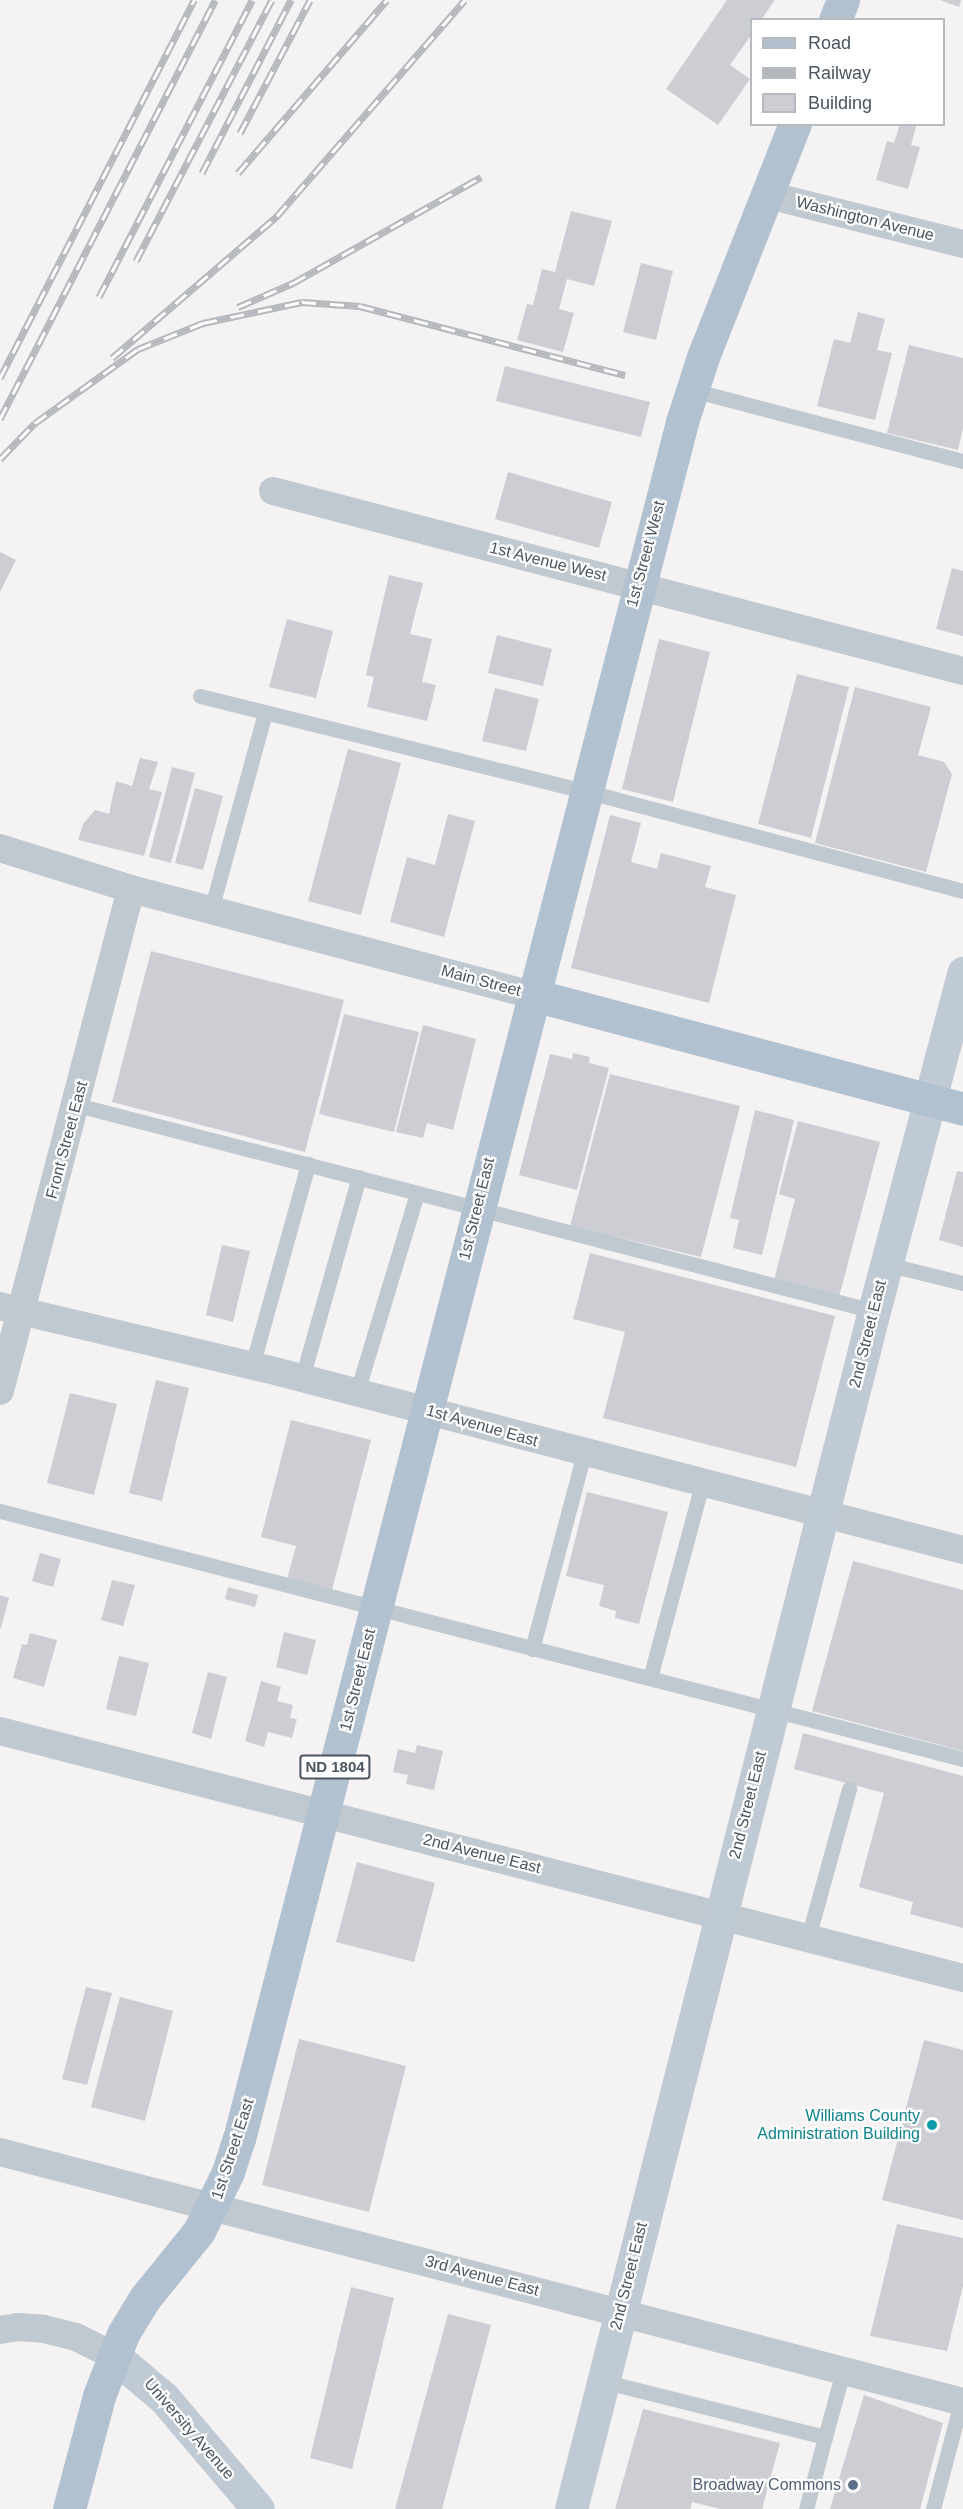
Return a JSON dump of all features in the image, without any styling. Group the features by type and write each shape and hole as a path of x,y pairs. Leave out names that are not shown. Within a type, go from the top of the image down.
{"main road":[{"path":"837,18 843,0"},
{"name":"1st Street West","path":"533,995 638,585 692,390 794,126"},
{"name":"Main Street","path":"533,995 963,1109"},
{"name":"1st Street East","path":"69,2509 114,2356 135,2314 184,2252 214,2205 239,2139 533,995"}],"street":[{"name":"Washington Avenue","path":"768,195 963,244"},
{"name":"1st Avenue West","path":"273,491 963,671"},
{"name":"Main Street","path":"0,848 131,889 533,995"},
{"name":"Front Street East","path":"0,1391 11,1308 77,1105 131,889"},
{"name":"2nd Street East","path":"572,2509 619,2312 822,1514 963,973"},
{"name":"1st Avenue East","path":"11,1308 252,1365 584,1454 963,1550"},
{"name":"2nd Avenue East","path":"0,1731 963,1978"},
{"name":"3rd Avenue East","path":"0,2152 214,2205 962,2402"},
{"path":"0,2330 44,2329 76,2337 114,2356"},
{"name":"University Avenue","path":"114,2356 164,2398 258,2509"}],"lane":[{"path":"692,390 963,461"},
{"path":"200,696 585,791 963,891"},
{"path":"211,910 265,712"},
{"path":"77,1105 874,1311"},
{"path":"252,1365 308,1164"},
{"path":"302,1378 359,1178"},
{"path":"357,1392 417,1193"},
{"path":"886,1264 963,1283"},
{"path":"532,1649 584,1454"},
{"path":"650,1678 702,1484"},
{"path":"0,1511 375,1610 963,1759"},
{"path":"808,1938 849,1789"},
{"path":"806,2509 843,2371"},
{"path":"602,2381 825,2437"},
{"path":"933,2509 962,2402"}],"building":[{"path":"727,0 775,0 762,18 750,18 750,37 730,65 750,79 718,125 666,89"},
{"path":"940,0 961,0 959,7"},
{"path":"899,126 916,126 911,145 920,147 908,189 876,180 887,141 894,143"},
{"path":"571,211 612,221 594,286 567,279 559,309 574,313 563,352 517,340 527,304 533,305 542,269 555,272"},
{"path":"641,263 673,271 656,340 623,332"},
{"path":"858,312 885,319 877,350 892,353 875,420 817,406 834,339 850,343"},
{"path":"909,345 963,358 963,428 958,450 887,433"},
{"path":"505,366 650,402 641,437 496,401"},
{"path":"508,472 612,502 599,548 495,519"},
{"path":"0,552 16,560 0,592"},
{"path":"952,568 963,571 963,636 936,629"},
{"path":"389,575 423,583 410,634 432,639 422,682 436,685 427,721 367,707 374,677 366,675"},
{"path":"287,619 333,631 316,698 269,687"},
{"path":"497,635 552,649 543,686 488,673"},
{"path":"659,639 710,652 673,802 622,789"},
{"path":"797,674 849,687 811,838 758,824"},
{"path":"855,687 931,707 918,755 944,762 952,774 926,872 815,843"},
{"path":"495,688 539,699 526,751 482,741"},
{"path":"348,749 401,763 361,915 308,901"},
{"path":"140,758 158,762 149,789 162,792 144,856 78,840 83,824 95,810 109,814 116,781 132,786"},
{"path":"172,767 195,773 171,863 149,857"},
{"path":"195,788 223,796 203,870 175,863"},
{"path":"448,814 475,821 444,937 390,922 407,857 435,865"},
{"path":"610,815 641,823 631,862 657,869 661,853 711,866 705,887 736,895 709,1003 571,968"},
{"path":"151,951 344,1000 305,1152 112,1102"},
{"path":"344,1014 419,1032 394,1132 319,1114"},
{"path":"423,1025 476,1039 453,1130 427,1123 423,1138 396,1132"},
{"path":"573,1053 590,1057 589,1063 609,1068 577,1190 519,1175 550,1054 572,1059"},
{"path":"610,1074 740,1106 701,1257 570,1226"},
{"path":"755,1110 794,1120 762,1255 733,1248 739,1220 730,1218"},
{"path":"798,1121 880,1142 839,1297 774,1280 795,1199 779,1194"},
{"path":"957,1171 963,1172 963,1247 939,1240"},
{"path":"222,1245 250,1251 233,1322 206,1315"},
{"path":"590,1253 835,1316 796,1467 603,1418 625,1332 573,1319"},
{"path":"156,1380 189,1388 162,1501 129,1493"},
{"path":"70,1393 117,1404 94,1495 47,1483"},
{"path":"291,1420 371,1440 332,1590 287,1579 296,1546 261,1537"},
{"path":"587,1492 668,1512 639,1624 615,1618 616,1611 599,1606 604,1585 566,1576"},
{"path":"40,1553 61,1559 53,1587 32,1581"},
{"path":"853,1561 963,1590 963,1751 812,1711"},
{"path":"112,1580 135,1585 123,1626 101,1620"},
{"path":"228,1587 258,1595 255,1607 225,1599"},
{"path":"0,1595 9,1598 1,1628 0,1628"},
{"path":"284,1632 316,1640 307,1675 276,1667"},
{"path":"30,1633 57,1640 44,1687 13,1678 22,1644 27,1645"},
{"path":"119,1656 149,1663 136,1716 106,1709"},
{"path":"208,1672 227,1677 211,1739 192,1733"},
{"path":"261,1681 281,1687 277,1701 293,1705 290,1718 297,1719 292,1738 268,1732 264,1747 245,1741"},
{"path":"803,1733 963,1776 963,1928 910,1914 913,1902 859,1887 884,1793 794,1769"},
{"path":"417,1745 443,1751 434,1790 406,1784 408,1775 393,1772 398,1749 415,1753"},
{"path":"357,1862 435,1883 414,1962 336,1942"},
{"path":"86,1987 112,1993 87,2085 62,2079"},
{"path":"120,1997 173,2011 145,2121 91,2107"},
{"path":"299,2039 406,2066 369,2212 262,2185"},
{"name":"Williams County Administration Building","path":"924,2040 963,2050 963,2220 882,2200"},
{"path":"897,2224 963,2238 963,2286 947,2351 870,2336"},
{"path":"351,2287 394,2298 352,2469 310,2458"},
{"path":"448,2314 491,2325 442,2509 395,2509"},
{"name":"Broadway Commons","path":"864,2395 943,2423 920,2509 830,2509"},
{"path":"643,2409 780,2443 762,2509 721,2509 692,2502 690,2509 615,2509"}],"railway":[{"path":"0,378 194,0"},
{"path":"0,419 215,0"},
{"path":"99,297 252,0"},
{"path":"136,261 272,0"},
{"path":"202,173 291,0"},
{"path":"240,133 310,0"},
{"path":"238,173 387,0"},
{"path":"112,358 277,216 465,0"},
{"path":"238,307 293,283 481,177"},
{"path":"0,459 35,423 138,349 203,323 302,302 360,306 625,375"}],"place":[{"name":"Williams County Administration Building","path":"932,2125"},
{"name":"Broadway Commons","path":"853,2485"}]}
